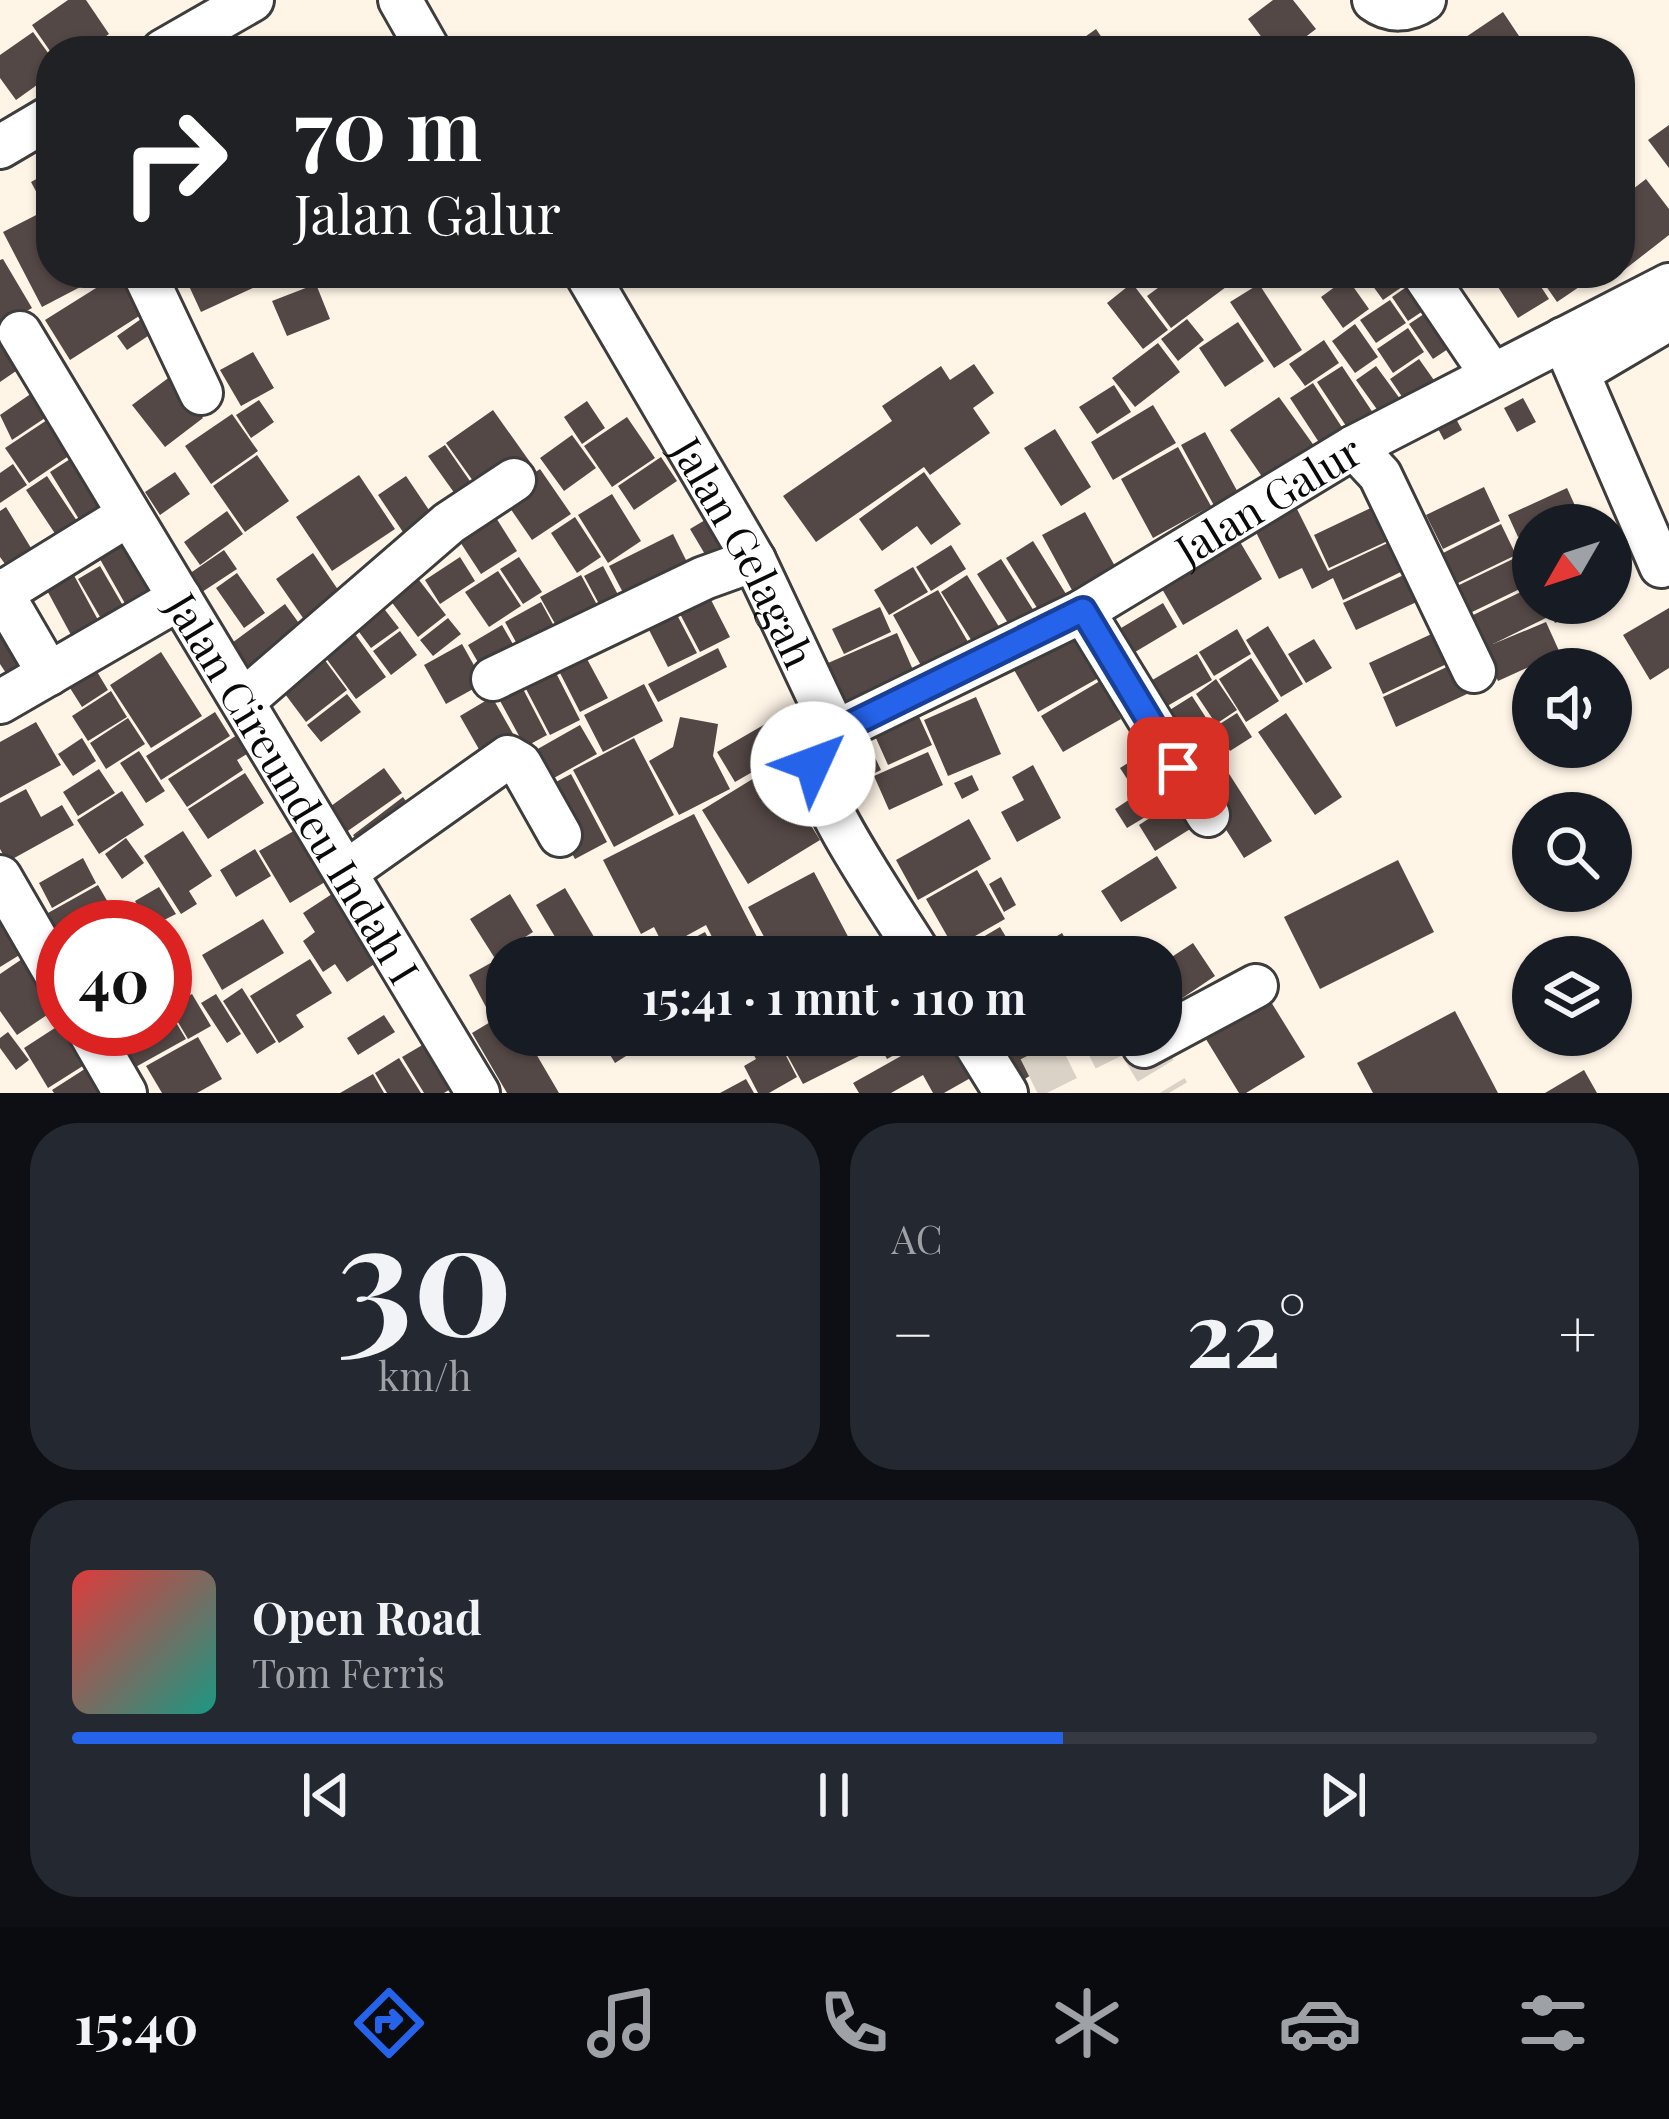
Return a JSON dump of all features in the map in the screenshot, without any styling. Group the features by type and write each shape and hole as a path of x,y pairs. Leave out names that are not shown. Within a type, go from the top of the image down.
{"street":[{"path":"189,36 251,0"},
{"path":"400,0 420,36"},
{"path":"1374,0 1398,9 1413,8 1424,0"},
{"path":"2,143 36,125"},
{"name":"Jalan Galur","path":"836,732 1083,610 1354,447 1492,375 1571,355 1669,285"},
{"path":"151,288 200,393"},
{"name":"Jalan Gelagah","path":"595,288 754,560 836,732"},
{"path":"1434,288 1492,375"},
{"path":"1661,566 1571,355 1669,319"},
{"path":"20,333 180,598"},
{"path":"1354,447 1380,475 1474,670"},
{"path":"242,701 449,523 514,480"},
{"path":"49,674 1,591 116,522"},
{"path":"493,679 704,578 754,560"},
{"name":"Jalan Cireundeu Indah I","path":"0,702 180,598 478,1093"},
{"path":"1083,610 1208,815"},
{"path":"836,732 817,744 813,754 819,779 831,812 908,936"},
{"path":"346,872 508,757 520,764 560,835"},
{"path":"0,877 36,939"},
{"path":"1182,1026 1256,986"},
{"path":"104,1056 125,1093"},
{"path":"988,1056 1014,1087"}],"building":[{"path":"68,0 86,0 109,34 40,36 32,25"},
{"path":"1273,0 1293,0 1316,29 1307,36 1261,36 1248,19"},
{"path":"1503,12 1519,36 1467,36"},
{"path":"33,32 36,36 36,86 16,100 0,78 0,55"},
{"path":"1669,125 1669,168 1648,140"},
{"path":"1646,179 1669,209 1669,235 1635,261 1635,187"},
{"path":"36,215 36,288 78,288 42,307 3,232"},
{"path":"0,260 32,308 0,326"},
{"path":"96,288 131,288 147,311 70,360 45,320"},
{"path":"190,288 253,288 201,312"},
{"path":"318,288 330,319 287,336 272,301"},
{"path":"1126,288 1136,288 1168,330 1143,349 1107,303"},
{"path":"1158,288 1225,288 1171,328 1147,296"},
{"path":"1253,288 1262,288 1302,350 1274,368 1230,302"},
{"path":"1333,288 1354,288 1369,309 1343,328 1321,297"},
{"path":"1374,288 1400,288 1383,300"},
{"path":"1405,288 1424,288 1435,303 1408,321 1392,297"},
{"path":"1499,288 1542,288 1549,299 1518,318"},
{"path":"1547,288 1578,288 1557,302"},
{"path":"1390,300 1406,323 1376,343 1360,320"},
{"path":"1439,304 1463,339 1433,359 1409,324"},
{"path":"141,319 151,334 127,350 117,336"},
{"path":"1187,319 1204,340 1178,361 1161,339"},
{"path":"1238,322 1264,361 1225,387 1199,348"},
{"path":"1355,324 1378,357 1355,373 1332,341"},
{"path":"1408,328 1424,352 1393,373 1377,349"},
{"path":"1324,340 1339,363 1305,386 1289,364"},
{"path":"0,343 19,369 0,382"},
{"path":"1158,343 1180,372 1135,407 1112,378"},
{"path":"253,352 274,388 241,406 220,370"},
{"path":"1419,359 1436,383 1407,404 1390,379"},
{"path":"974,364 994,393 973,408 990,433 930,475 924,467 816,542 783,496 892,421 882,406 941,366 950,380"},
{"path":"1342,366 1377,419 1352,435 1317,382"},
{"path":"1376,366 1406,407 1386,422 1356,380"},
{"path":"171,376 203,418 165,447 132,405"},
{"path":"1313,383 1347,435 1324,450 1290,398"},
{"path":"1114,385 1131,412 1097,434 1079,407"},
{"path":"32,393 48,416 12,440 0,415"},
{"path":"1279,397 1315,447 1265,481 1230,430"},
{"path":"1523,398 1536,422 1517,432 1504,408"},
{"path":"259,400 274,422 251,438 236,415"},
{"path":"587,401 605,428 582,444 564,417"},
{"path":"1153,405 1176,443 1113,480 1091,442"},
{"path":"493,410 530,462 483,495 446,443"},
{"path":"59,412 82,447 29,483 5,448"},
{"path":"232,414 258,451 211,484 185,446"},
{"path":"1454,415 1462,430 1444,440 1436,425"},
{"path":"627,417 655,458 612,487 584,446"},
{"path":"1055,429 1091,487 1061,506 1024,448"},
{"path":"1205,432 1241,498 1217,511 1181,445"},
{"path":"572,435 596,468 564,491 540,458"},
{"path":"445,445 481,497 465,508 428,456"},
{"path":"1178,447 1211,506 1153,538 1121,479"},
{"path":"78,454 114,510 85,529 50,472"},
{"path":"257,455 289,501 245,532 213,486"},
{"path":"661,457 677,481 634,510 618,486"},
{"path":"13,464 27,485 0,503 0,473"},
{"path":"540,469 571,514 532,540 501,495"},
{"path":"175,472 190,494 160,515 145,492"},
{"path":"924,472 961,524 931,545 917,526 882,551 859,519"},
{"path":"359,475 395,529 332,571 296,517"},
{"path":"47,476 83,530 62,544 26,490"},
{"path":"406,476 435,519 407,538 378,495"},
{"path":"1484,487 1500,521 1443,549 1426,515"},
{"path":"1567,488 1574,504 1532,504"},
{"path":"612,494 641,541 608,563 578,515"},
{"path":"1290,495 1328,571 1394,540 1407,569 1343,600 1333,578 1312,589 1302,568 1279,579 1248,516"},
{"path":"488,505 517,551 481,574 451,528"},
{"path":"1377,505 1392,539 1329,568 1314,535"},
{"path":"6,507 31,548 5,564 0,557 0,511"},
{"path":"227,511 243,534 200,565 184,542"},
{"path":"1085,512 1116,568 1073,592 1042,535"},
{"path":"715,514 731,540 706,556 690,529"},
{"path":"575,517 601,557 577,573 551,533"},
{"path":"1501,524 1512,547 1512,557 1458,583 1443,553"},
{"path":"1230,525 1262,579 1183,625 1151,570"},
{"path":"129,533 165,597 132,616 96,552"},
{"path":"673,534 692,572 629,604 609,566"},
{"path":"1033,541 1071,602 1044,619 1006,558"},
{"path":"951,545 966,569 931,591 916,567"},
{"path":"224,550 237,569 199,594 186,576"},
{"path":"313,553 347,603 310,628 276,579"},
{"path":"460,557 475,581 440,604 425,580"},
{"path":"519,557 542,592 523,604 500,569"},
{"path":"1001,559 1039,619 1015,634 977,574"},
{"path":"1512,559 1512,593 1468,614 1455,587"},
{"path":"100,566 129,616 107,629 78,579"},
{"path":"603,566 625,608 606,617 584,576"},
{"path":"409,567 446,615 418,637 381,588"},
{"path":"913,567 928,592 889,615 874,590"},
{"path":"70,568 104,631 77,646 43,583"},
{"path":"498,571 521,606 489,627 465,592"},
{"path":"237,573 265,613 244,628 216,588"},
{"path":"1408,573 1421,600 1356,630 1343,603"},
{"path":"581,575 603,616 563,638 540,597"},
{"path":"967,575 1001,630 975,646 941,592"},
{"path":"938,590 975,654 929,680 893,615"},
{"path":"708,594 730,637 700,652 678,610"},
{"path":"1512,596 1512,624 1534,624 1493,644 1547,624 1558,648 1512,648 1512,675 1498,681 1469,617"},
{"path":"375,597 399,628 371,648 348,617"},
{"path":"541,602 560,637 524,657 505,622"},
{"path":"1163,603 1177,627 1125,658 1111,634"},
{"path":"285,604 309,637 245,684 221,651"},
{"path":"880,607 891,632 844,654 832,629"},
{"path":"1669,608 1669,668 1650,680 1623,635"},
{"path":"675,611 697,653 668,667 647,626"},
{"path":"0,613 29,659 6,673 0,664"},
{"path":"448,618 461,634 433,656 420,640"},
{"path":"347,623 386,677 356,699 317,646"},
{"path":"502,625 521,658 487,678 468,645"},
{"path":"1268,626 1303,684 1281,697 1246,640"},
{"path":"1086,628 1111,671 1038,712 1013,668"},
{"path":"1237,629 1251,654 1214,676 1199,652"},
{"path":"400,631 417,655 391,675 373,651"},
{"path":"1438,631 1453,661 1383,694 1369,663"},
{"path":"897,633 920,686 851,716 828,663"},
{"path":"1314,639 1332,668 1306,683 1288,654"},
{"path":"462,644 484,683 446,704 424,665"},
{"path":"718,648 727,667 658,702 648,684"},
{"path":"161,652 202,716 151,748 110,685"},
{"path":"1197,654 1212,680 1157,712 1142,686"},
{"path":"1251,658 1279,701 1246,722 1219,679"},
{"path":"324,659 347,690 306,722 282,690"},
{"path":"587,659 608,698 580,712 560,673"},
{"path":"90,660 108,690 82,707 63,677"},
{"path":"1453,664 1467,694 1396,727 1383,697"},
{"path":"555,671 580,720 550,735 525,687"},
{"path":"1216,679 1237,710 1216,724 1196,694"},
{"path":"1100,681 1121,719 1063,752 1041,716"},
{"path":"644,684 663,721 603,752 584,715"},
{"path":"522,687 547,735 525,747 499,699"},
{"path":"111,691 127,717 88,741 72,716"},
{"path":"347,694 361,712 321,742 307,725"},
{"path":"1192,696 1212,727 1206,732 1213,728 1218,736 1183,758 1157,718"},
{"path":"492,697 520,746 488,765 460,716"},
{"path":"976,697 1001,754 948,776 924,720"},
{"path":"915,708 932,745 888,765 871,727"},
{"path":"215,712 230,736 161,780 146,756"},
{"path":"1237,713 1252,737 1230,751 1215,727"},
{"path":"1286,713 1342,797 1315,815 1258,732"},
{"path":"680,717 718,724 713,756 730,789 679,815 649,761 673,747"},
{"path":"128,718 145,744 106,769 90,743"},
{"path":"36,722 61,765 0,798 0,742"},
{"path":"767,723 785,753 735,782 717,752"},
{"path":"580,725 597,754 536,788 520,759"},
{"path":"245,730 257,748 237,760 243,770 187,807 168,779"},
{"path":"863,732 881,770 840,790 822,752"},
{"path":"82,738 96,761 73,776 58,754"},
{"path":"634,738 674,815 614,847 573,770"},
{"path":"1155,746 1168,766 1133,788 1120,768"},
{"path":"139,751 165,791 146,803 120,763"},
{"path":"928,752 943,785 889,810 874,776"},
{"path":"1033,765 1061,818 1017,842 1001,812 1024,800 1012,777"},
{"path":"774,766 820,840 748,884 702,810"},
{"path":"384,768 402,793 342,835 324,811"},
{"path":"1168,768 1185,793 1127,828 1115,809 1136,795 1144,805 1134,790"},
{"path":"99,769 115,793 78,816 63,792"},
{"path":"1226,769 1272,841 1244,858 1199,787"},
{"path":"245,773 264,803 208,839 188,809"},
{"path":"571,774 607,842 575,859 539,791"},
{"path":"972,775 979,790 962,799 954,783"},
{"path":"26,789 41,817 62,805 74,825 7,862 0,849 0,803"},
{"path":"122,791 144,825 99,854 77,820"},
{"path":"1185,795 1203,821 1155,851 1139,825"},
{"path":"403,797 415,814 365,850 353,835"},
{"path":"694,814 756,936 712,936 706,925 686,936 658,936 654,927 641,934 603,860"},
{"path":"969,819 991,859 918,900 896,860"},
{"path":"304,825 335,876 290,903 259,851"},
{"path":"183,831 212,876 189,891 197,904 192,907 192,900 172,900 144,856"},
{"path":"126,838 144,863 122,879 105,854"},
{"path":"255,849 271,876 236,897 220,870"},
{"path":"1157,856 1177,888 1121,922 1101,891"},
{"path":"83,858 96,883 66,900 48,900 39,883"},
{"path":"1398,860 1434,932 1320,989 1284,917"},
{"path":"977,870 1005,919 975,936 947,936 926,899"},
{"path":"814,872 848,936 764,936 748,907"},
{"path":"1001,877 1016,905 1004,912 989,884"},
{"path":"98,885 107,900 71,900"},
{"path":"159,887 167,900 137,900"},
{"path":"565,888 593,936 554,936 536,905"},
{"path":"335,892 379,961 347,982 335,964 323,972 303,941 315,932 303,913"},
{"path":"510,894 533,932 486,936 486,944 470,919"},
{"path":"0,908 26,951 0,967"},
{"path":"263,919 284,953 222,990 202,955"},
{"path":"1000,927 1005,936 985,936"},
{"path":"1193,943 1215,976 1182,998 1182,950"},
{"path":"28,955 36,967 36,1022 17,1035 0,1011 0,974"},
{"path":"310,959 332,993 296,1015 304,1027 279,1043 250,996"},
{"path":"486,966 486,1007 469,975"},
{"path":"242,988 276,1042 257,1054 223,1001"},
{"path":"192,994 211,1026 192,1037"},
{"path":"216,994 241,1034 227,1043 201,1003"},
{"path":"1268,997 1305,1057 1239,1093 1204,1036"},
{"path":"1455,1011 1498,1093 1373,1093 1357,1063"},
{"path":"384,1015 395,1032 358,1055 347,1038"},
{"path":"486,1025 486,1056 537,1056 559,1093 507,1093 472,1033"},
{"path":"8,1032 29,1060 16,1070 0,1048 0,1038"},
{"path":"198,1037 222,1079 197,1093 162,1093 146,1066 164,1056 192,1056 192,1040"},
{"path":"436,1037 462,1082 444,1093 424,1093 402,1057"},
{"path":"36,1040 36,1056 81,1056 86,1064 48,1088 24,1048"},
{"path":"113,1056 155,1056 123,1074"},
{"path":"786,1056 797,1077 769,1093 758,1093 744,1066 756,1059"},
{"path":"788,1056 859,1056 803,1084"},
{"path":"901,1056 963,1056 974,1076 944,1093 933,1093 923,1075 891,1093 859,1093 853,1083"},
{"path":"995,1056 1060,1056 1014,1086"},
{"path":"399,1058 421,1093 387,1093 375,1073"},
{"path":"91,1065 109,1093 54,1093 52,1090"},
{"path":"1584,1070 1597,1093 1545,1093"},
{"path":"373,1074 384,1093 340,1093"},
{"path":"746,1079 754,1093 720,1093"}],"tunnel":[{"path":"1030,1078 1074,1056"},
{"path":"1147,1056 1169,1093"}],"route":[{"path":"813,764 817,744 836,732 1083,610 1178,768"}]}
